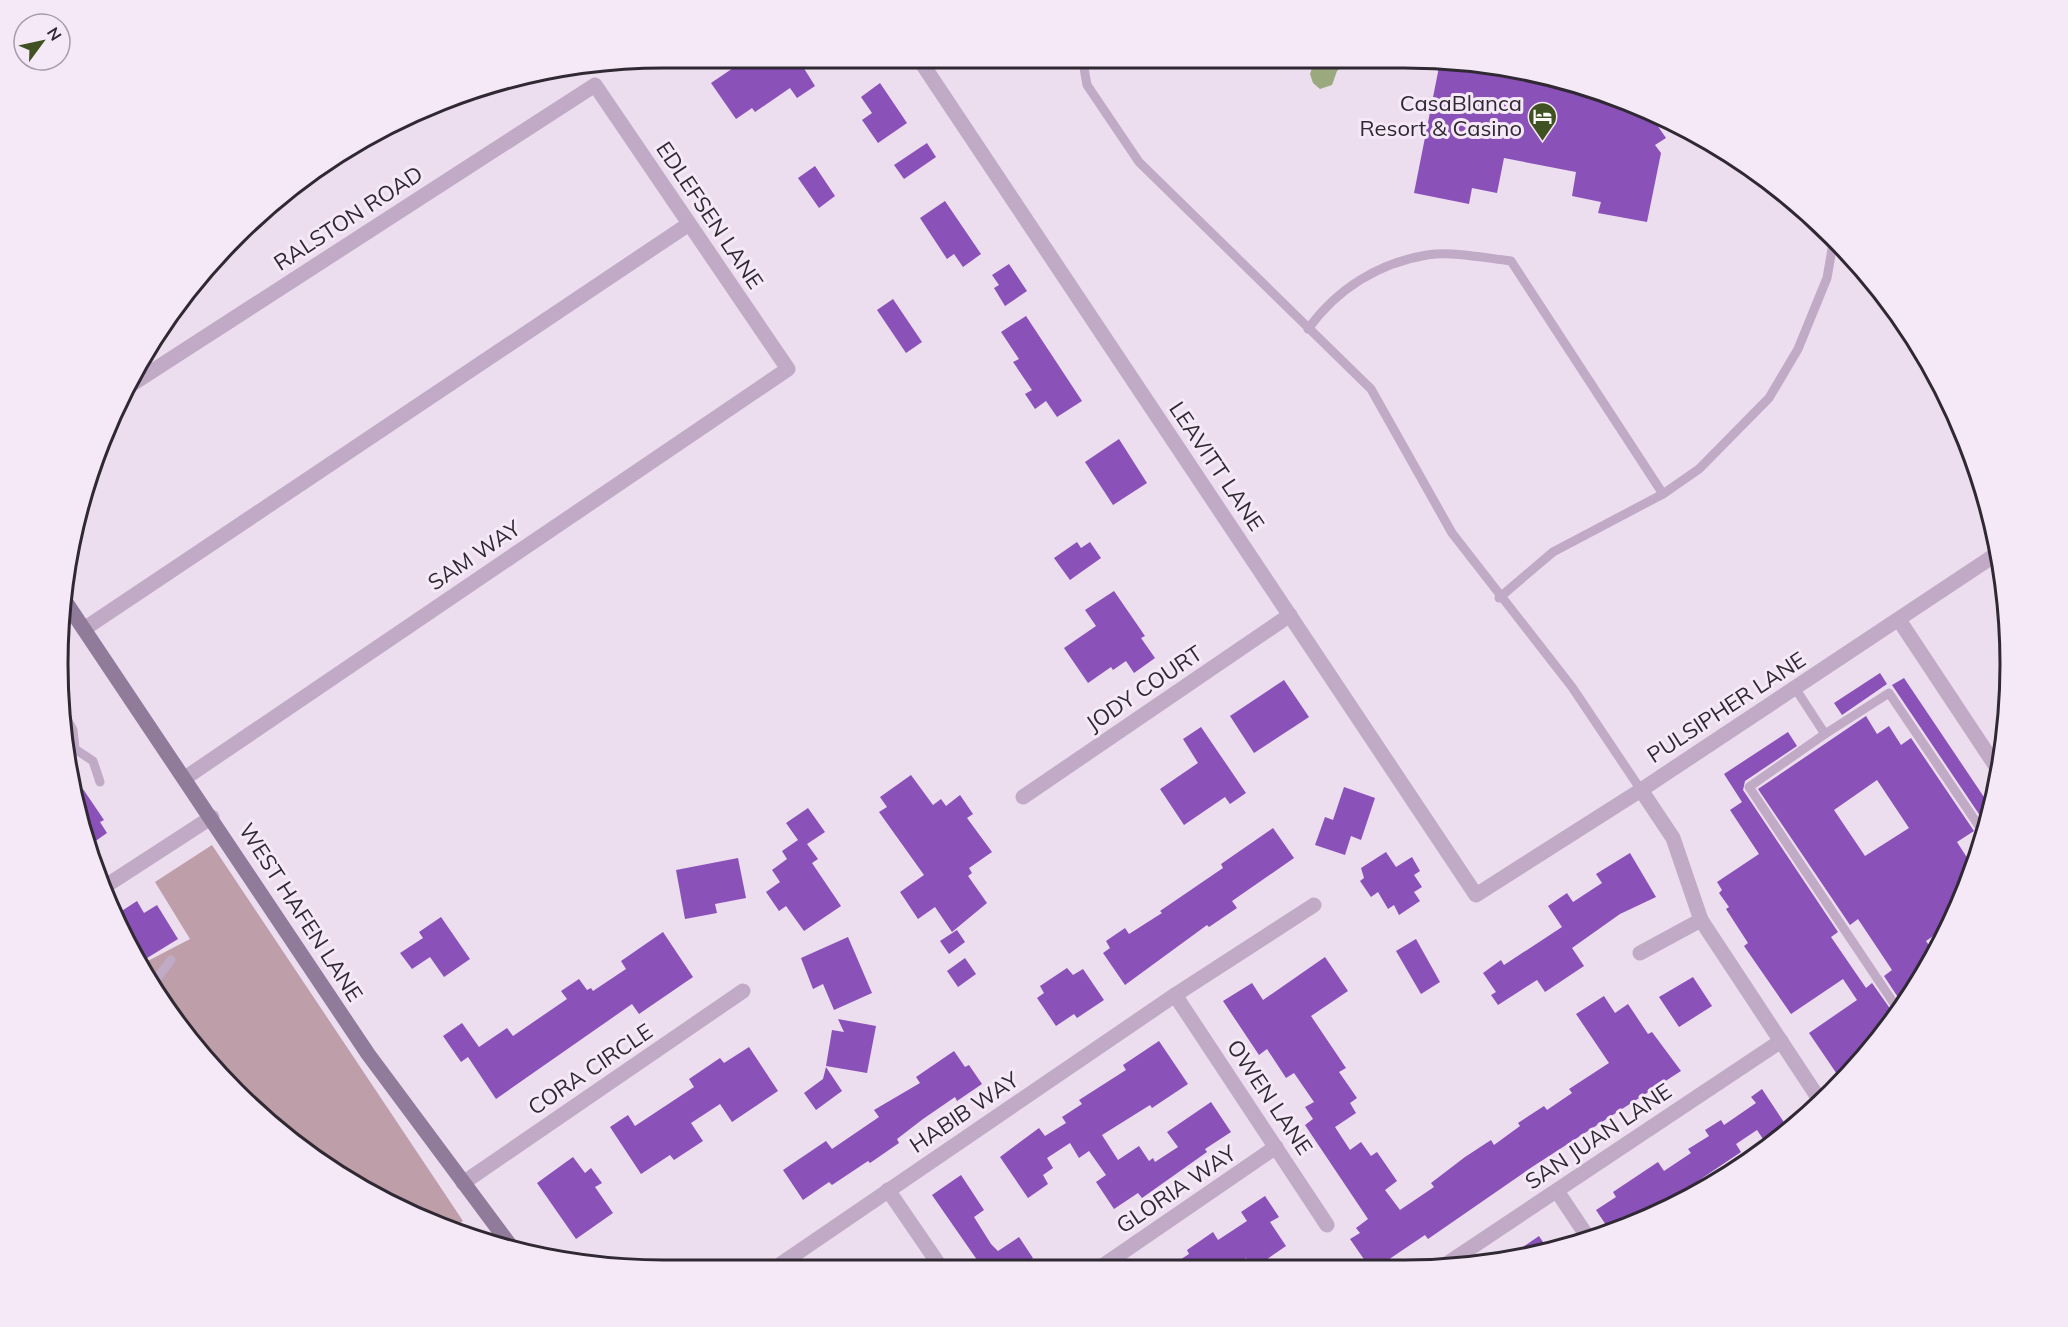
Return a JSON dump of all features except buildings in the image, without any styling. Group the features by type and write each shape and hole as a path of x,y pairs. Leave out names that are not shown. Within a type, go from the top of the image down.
{"main road":[{"name":"WEST HAFEN LANE","path":"71,609 212,817 267,904 368,1054 504,1238"}],"street":[{"name":"LEAVITT LANE","path":"925,68 1476,895"},
{"name":"EDLEFSEN LANE","path":"595,85 788,369"},
{"name":"RALSTON ROAD","path":"140,379 595,85"},
{"path":"84,629 689,224"},
{"name":"SAM WAY","path":"185,778 788,369"},
{"name":"PULSIPHER LANE","path":"1476,895 1641,790 1991,558"},
{"name":"JODY COURT","path":"1023,797 1290,615"},
{"path":"1899,620 1992,760"},
{"path":"1641,790 1673,838 1701,920 1816,1094"},
{"path":"110,883 212,817"},
{"name":"HABIB WAY","path":"787,1260 1175,995 1314,905"},
{"path":"1640,953 1701,920"},
{"name":"CORA CIRCLE","path":"463,1183 743,991"},
{"name":"OWEN LANE","path":"1175,995 1327,1225"},
{"name":"SAN JUAN LANE","path":"1459,1256 1781,1041"},
{"name":"GLORIA WAY","path":"1111,1260 1276,1148"},
{"path":"888,1190 936,1260"},
{"path":"1557,1191 1584,1232"}],"lane":[{"path":"1084,68 1087,85 1139,162 1371,389 1452,533 1499,597 1572,687 1641,790"},
{"path":"1499,597 1553,552 1663,494 1699,469 1769,398 1798,349 1823,288 1832,248"},
{"path":"1308,328 1325,306 1349,285 1384,267 1428,255 1511,261 1663,494"},
{"path":"1795,688 1825,734"},
{"path":"1894,1003 1749,787 1889,693 1978,825"},
{"path":"72,728 75,748 93,761 100,782"},
{"path":"157,978 171,960"}],"shaded area":[{"path":"1312,68 1340,68 1332,85 1320,89 1313,83 1310,74"},
{"path":"212,845 463,1221 460,1223 400,1198 332,1159 271,1112 215,1056 168,995 147,961 190,939 155,882"}],"place":[{"name":"CasaBlanca Resort & Casino","path":"1543,142"}]}
